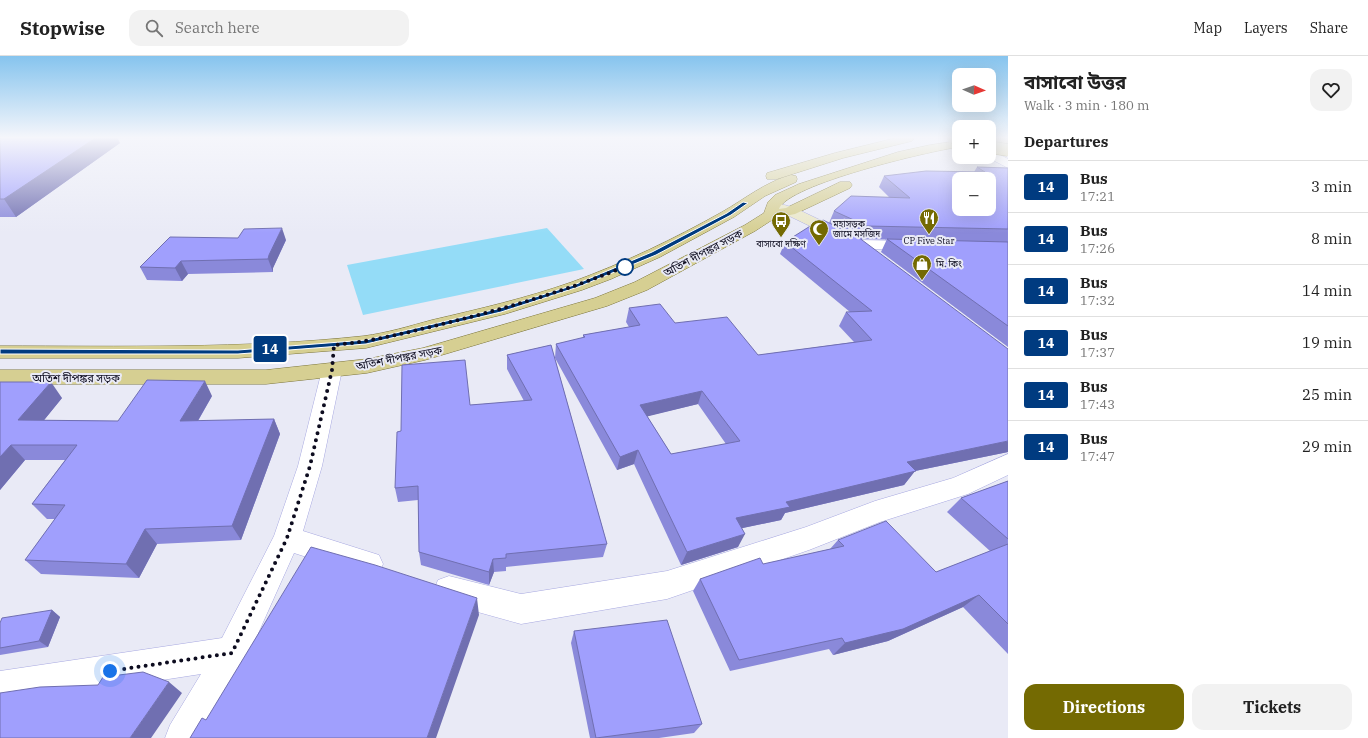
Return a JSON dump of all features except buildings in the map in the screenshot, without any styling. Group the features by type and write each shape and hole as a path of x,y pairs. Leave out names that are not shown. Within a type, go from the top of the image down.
{"main road":[{"path":"752,183 793,169"},
{"name":"অতিশ দীপঙ্কর সড়ক","path":"0,377 266,377 333,358 366,342 498,310 576,286 654,254 735,205 772,187 806,173 821,169"},
{"path":"777,208 785,195 816,182 855,169"},
{"name":"অতিশ দীপঙ্কর সড়ক","path":"0,352 238,352 333,358 367,366 425,354 601,302 641,286 750,228 777,208 892,169"}],"street":[{"path":"777,208 858,245 877,259"},
{"path":"858,245 929,246"},
{"path":"183,738 232,653 287,538 310,466 333,358"},
{"path":"427,583 471,597 521,609 667,585 809,538 875,512 959,487 1008,464"},
{"path":"287,538 390,571"},
{"path":"0,688 232,653"}],"water":[{"path":"547,228 584,269 363,315 347,265"}],"bus line":[{"name":"14","path":"0,352 238,352 366,342 498,310 576,286 654,254 729,214 745,203"}],"place":[{"name":"CP Five Star","path":"929,235"},
{"name":"বাসাবো দক্ষিণ","path":"781,238"},
{"name":"মহাসড়ক জামে মসজিদ","path":"819,246"},
{"name":"মি. কিং","path":"922,281"}],"route":[{"path":"110,671 232,653 287,538 310,466 332,370 334,345 366,342 498,310 576,286 629,265 625,267"}]}
